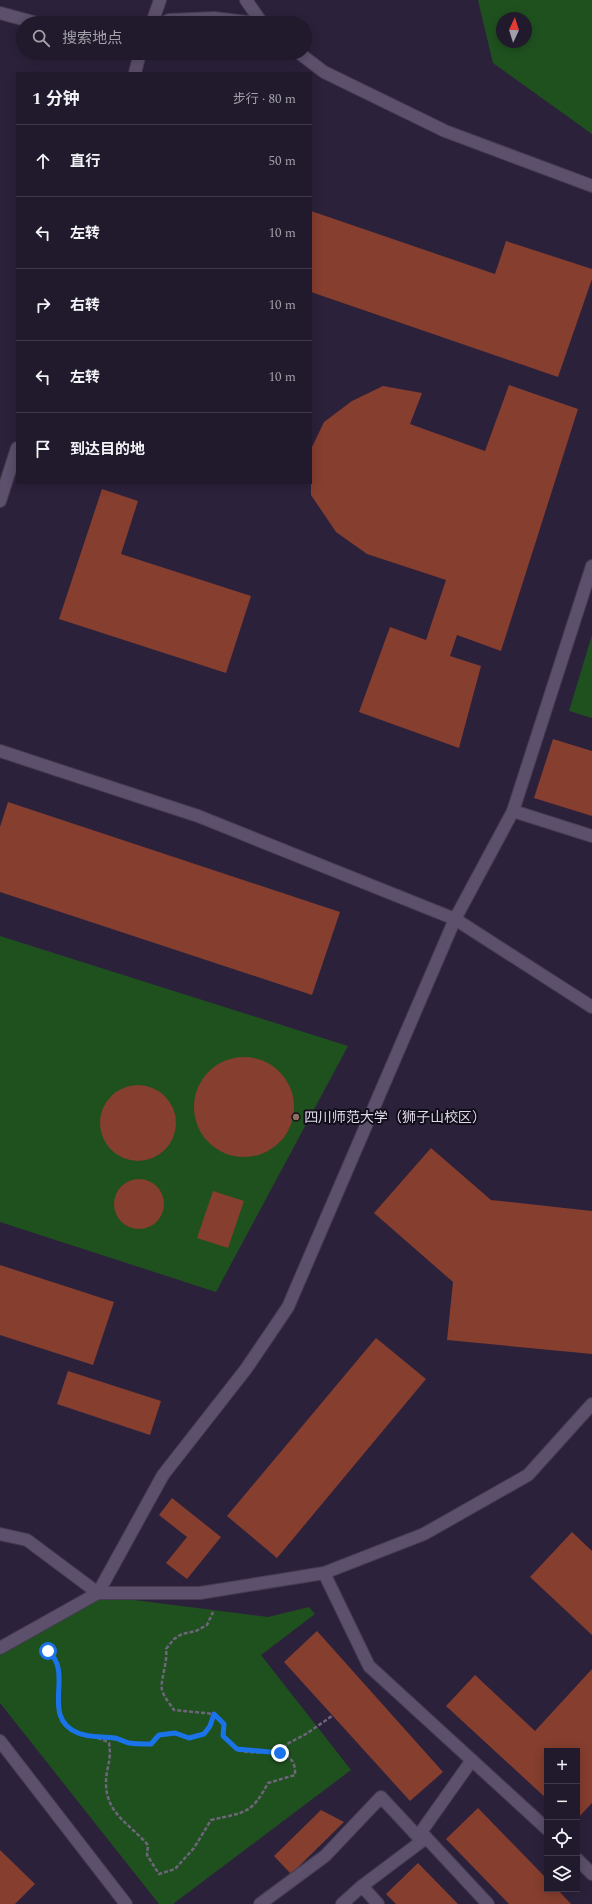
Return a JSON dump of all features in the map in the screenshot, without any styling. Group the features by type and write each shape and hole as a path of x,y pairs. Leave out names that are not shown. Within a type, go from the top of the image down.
{"lane":[{"path":"154,16 160,0"},
{"path":"246,0 257,16"},
{"path":"0,13 16,17"},
{"path":"135,72 138,60"},
{"path":"308,60 324,72 445,131 592,186"},
{"path":"0,501 5,467 16,450"},
{"path":"98,1593 163,1475 246,1369 288,1307 454,919 513,811 592,566"},
{"path":"0,751 198,816 454,919 592,1007"},
{"path":"513,811 592,836"},
{"path":"0,1648 98,1593 200,1593 324,1573 424,1534 528,1475 592,1404"},
{"path":"0,1534 27,1540 98,1593"},
{"path":"324,1573 369,1666 544,1826"},
{"path":"0,1741 126,1904"},
{"path":"342,1904 422,1837 472,1760"},
{"path":"260,1904 325,1856 381,1797 488,1904"},
{"path":"580,1862 592,1874"},
{"path":"362,1886 378,1904"}],"path":[{"path":"100,1737 109,1743 111,1755 106,1784 109,1802 117,1816 139,1834 148,1845 147,1855 159,1874 174,1869 194,1848 211,1820 250,1810 260,1798 268,1783 295,1775 296,1765 292,1758 280,1753 237,1749 223,1736 224,1724 214,1714 174,1710 162,1690 163,1674 167,1659 166,1649 174,1639 182,1634 196,1632 207,1625 214,1610"},
{"path":"21,1636 52,1654 59,1669 59,1712 64,1725 78,1733 115,1738 129,1743 151,1744 159,1735 175,1733 189,1738 204,1734 210,1726 214,1714"},
{"path":"280,1753 287,1744 306,1734 332,1716"}],"green space":[{"path":"478,0 592,0 592,134 493,63"},
{"path":"592,635 592,718 569,711"},
{"path":"0,936 348,1046 216,1292 0,1222"},
{"path":"95,1595 268,1617 309,1607 315,1614 261,1655 351,1770 173,1904 159,1904 0,1703 0,1643"}],"building":[{"path":"312,211 495,274 506,241 592,269 592,279 558,377 312,292"},
{"path":"509,385 578,409 501,651 457,635 450,656 481,666 459,748 359,712 390,627 426,640 446,580 367,554 336,532 311,495 312,447 324,422 352,401 383,386 422,393 410,424 485,451"},
{"path":"102,489 138,501 121,554 251,596 226,673 59,619"},
{"path":"553,739 592,751 592,816 534,798"},
{"path":"8,802 340,912 312,995 0,892 0,827"},
{"path":"234,1057 254,1057 263,1060 280,1071 291,1088 294,1097 294,1117 291,1126 280,1143 263,1154 254,1157 234,1157 216,1149 208,1143 202,1135 194,1117 194,1097 202,1079 208,1071 216,1065"},
{"path":"131,1085 145,1085 159,1091 170,1102 176,1116 176,1130 173,1138 165,1150 159,1155 145,1161 131,1161 117,1155 106,1144 100,1130 100,1116 106,1102 117,1091"},
{"path":"431,1148 491,1200 592,1211 592,1354 447,1340 453,1282 374,1213"},
{"path":"139,1179 149,1181 157,1186 162,1194 164,1204 162,1214 157,1222 149,1227 139,1229 129,1227 121,1222 116,1214 114,1204 116,1194 121,1186 129,1181"},
{"path":"213,1191 244,1201 228,1248 197,1238"},
{"path":"0,1265 114,1302 93,1365 0,1335"},
{"path":"376,1338 426,1379 277,1558 227,1516"},
{"path":"68,1371 161,1401 150,1435 57,1404"},
{"path":"172,1498 221,1537 187,1579 166,1563 187,1537 159,1515"},
{"path":"572,1532 592,1551 592,1635 530,1577"},
{"path":"317,1631 443,1772 410,1801 284,1662"},
{"path":"592,1669 592,1803 580,1816 580,1748 544,1748 544,1796 446,1706 475,1675 535,1731"},
{"path":"478,1808 544,1876 544,1892 560,1892 571,1904 509,1904 446,1839"},
{"path":"321,1810 344,1822 291,1874 274,1856"},
{"path":"0,1850 35,1884 15,1904 0,1904"},
{"path":"418,1863 458,1904 396,1904 386,1894"}],"place":[{"name":"四川师范大学（狮子山校区）","path":"296,1117"}],"route":[{"path":"48,1651 52,1654 59,1669 59,1712 64,1725 78,1733 93,1737 115,1738 129,1743 151,1744 159,1735 175,1733 189,1738 204,1734 210,1726 214,1714 224,1724 223,1736 237,1749 280,1753"}]}
